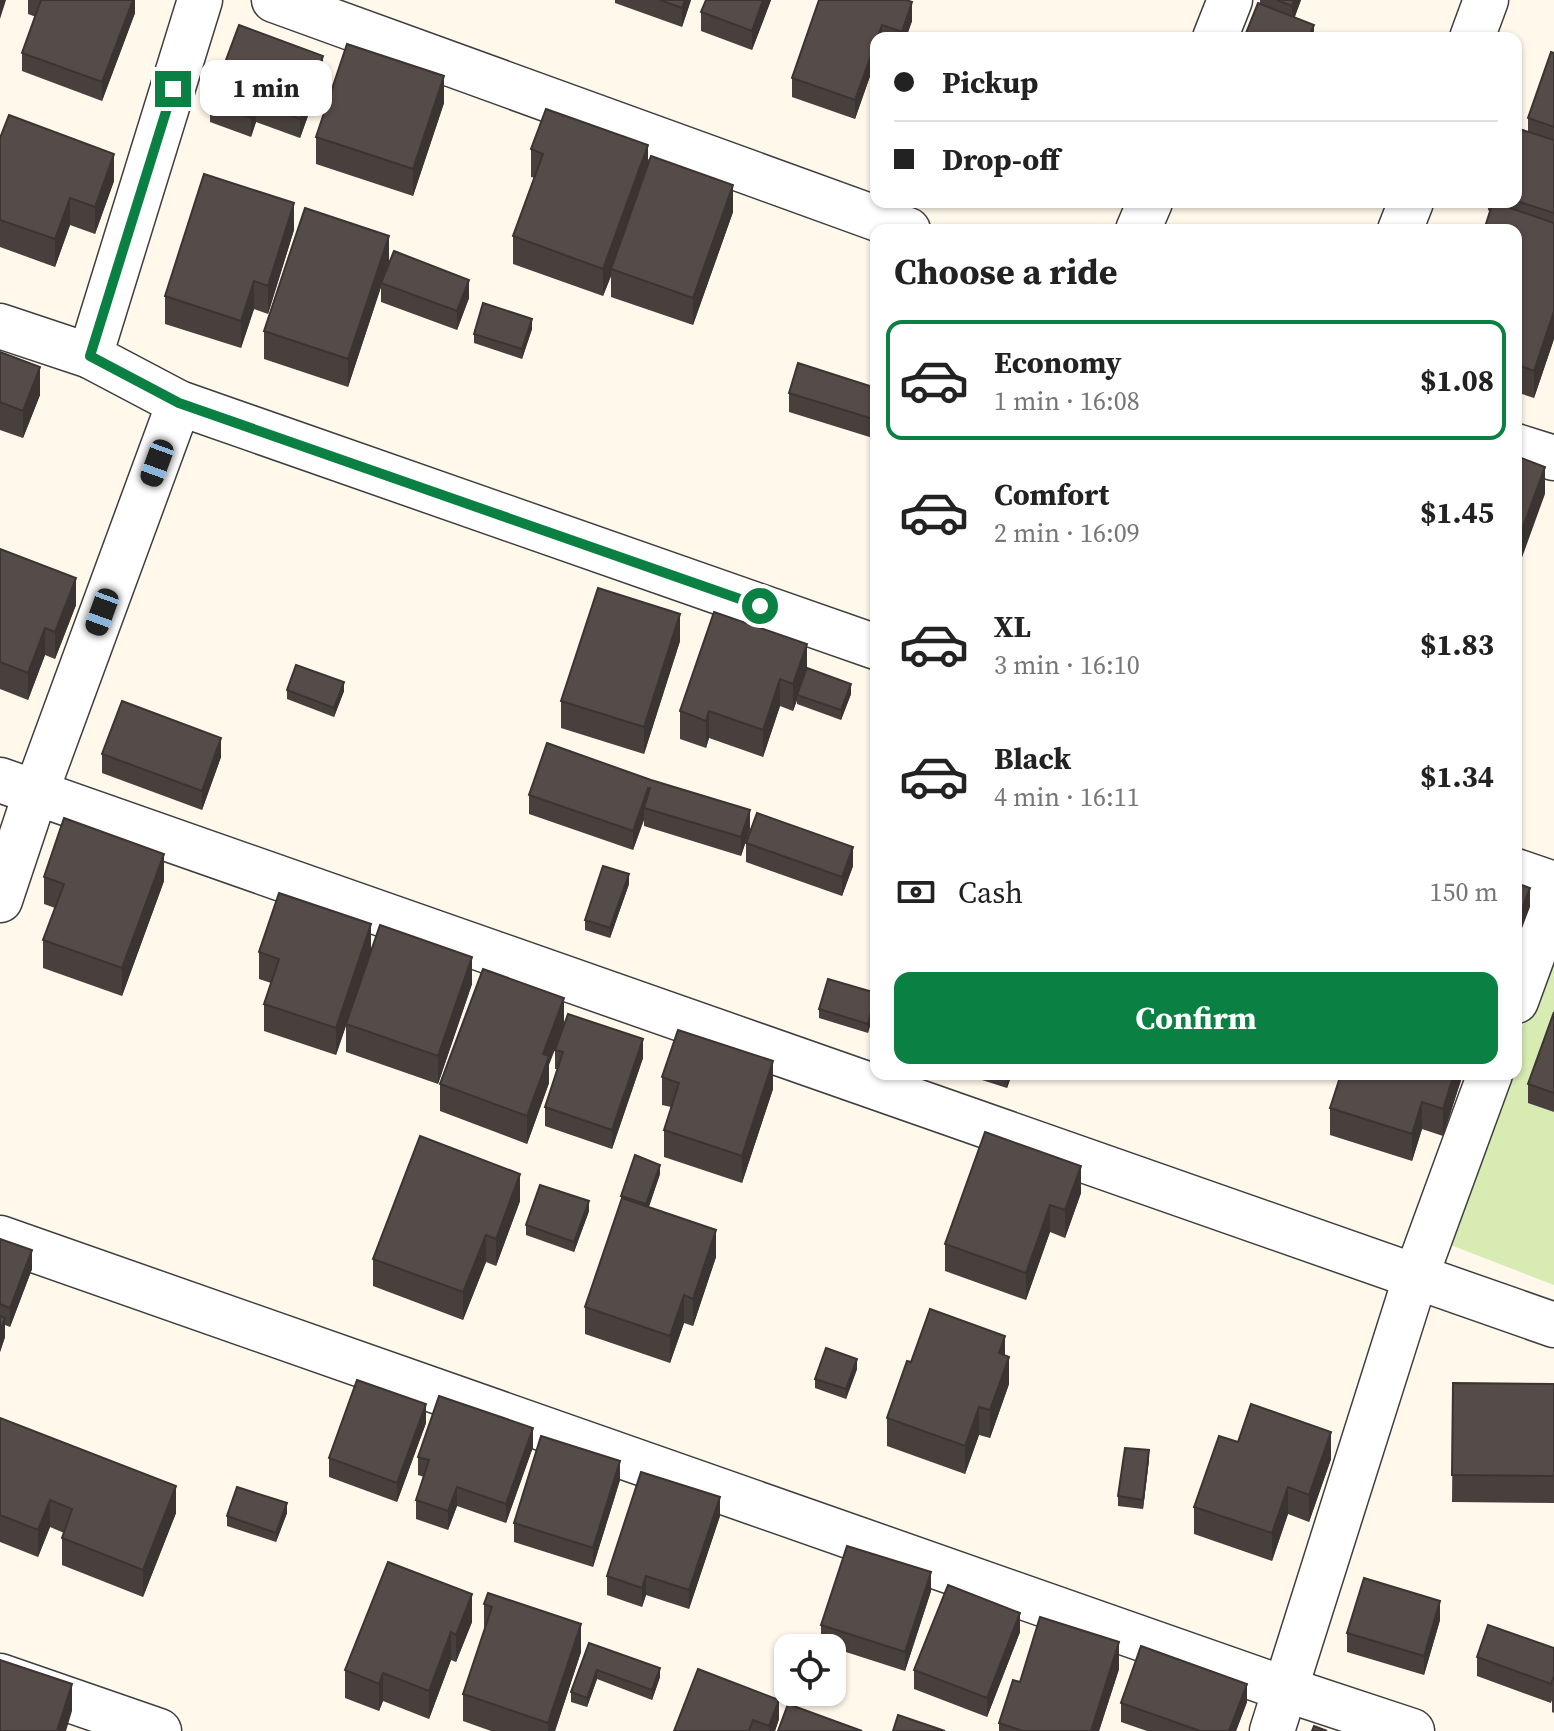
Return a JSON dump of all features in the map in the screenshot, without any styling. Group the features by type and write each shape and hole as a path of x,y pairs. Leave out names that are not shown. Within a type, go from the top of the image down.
{"street":[{"path":"90,356 200,0"},
{"path":"274,0 891,224"},
{"path":"1217,32 1230,0"},
{"path":"1474,32 1486,0"},
{"path":"0,326 90,356 179,403 870,645"},
{"path":"0,900 18,786 179,403"},
{"path":"1522,448 1554,458"},
{"path":"18,786 1554,1325"},
{"path":"1522,873 1554,884"},
{"path":"1522,985 1554,897"},
{"path":"1272,1731 1416,1276 1488,1080"},
{"path":"0,1238 1412,1731"},
{"path":"0,1676 159,1731"}],"green space":[{"path":"1554,934 1554,1285 1448,1244 1504,1080 1522,1080 1522,1027"}],"building":[{"path":"41,0 133,0 102,82 22,53"},
{"path":"660,0 685,0 682,8"},
{"path":"706,0 763,0 752,31 701,12"},
{"path":"819,0 912,2 902,32 882,25 879,32 870,32 870,58 855,100 792,78"},
{"path":"1277,0 1294,0 1292,6"},
{"path":"1258,3 1314,25 1311,32 1246,32"},
{"path":"239,25 323,56 300,119 256,103 251,118 210,103"},
{"path":"347,44 444,76 413,169 316,137"},
{"path":"1551,52 1554,53 1554,127 1528,118"},
{"path":"546,109 648,145 603,269 513,236 543,154 531,149"},
{"path":"9,115 114,154 95,207 70,198 55,239 0,220 0,138"},
{"path":"1522,130 1554,140 1554,213 1522,203"},
{"path":"651,156 733,185 693,298 611,269"},
{"path":"204,174 294,203 268,286 254,281 241,321 165,296"},
{"path":"305,208 389,236 348,359 264,331"},
{"path":"1491,208 1510,208 1554,223 1554,311 1534,371 1522,366 1522,224 1486,224"},
{"path":"394,251 469,280 457,311 381,283"},
{"path":"483,303 532,319 522,349 474,334"},
{"path":"0,352 40,367 23,411 0,402"},
{"path":"798,363 870,386 870,418 789,393"},
{"path":"1522,458 1545,467 1522,530"},
{"path":"0,549 76,578 55,632 45,628 28,673 0,662"},
{"path":"598,588 680,614 644,727 561,701"},
{"path":"714,612 807,644 793,684 780,679 763,730 709,711 706,721 680,711"},
{"path":"296,665 344,682 334,708 287,690"},
{"path":"807,668 851,684 841,710 797,695"},
{"path":"122,701 221,738 202,791 102,754"},
{"path":"547,743 651,780 750,810 741,837 644,808 650,788 633,831 529,795"},
{"path":"757,813 853,847 842,877 746,843"},
{"path":"64,818 164,854 122,968 43,940 64,884 44,877"},
{"path":"603,866 629,874 610,928 585,920"},
{"path":"1522,885 1530,888 1522,909"},
{"path":"279,893 371,924 336,1028 264,1004 279,959 259,952"},
{"path":"380,925 472,957 438,1056 346,1024"},
{"path":"483,969 564,998 543,1054 549,1056 527,1116 440,1084"},
{"path":"828,979 870,991 868,1024 819,1009"},
{"path":"1554,1012 1554,1093 1528,1084"},
{"path":"568,1014 643,1039 612,1130 545,1107 563,1052 555,1050"},
{"path":"678,1030 773,1061 742,1156 664,1130 679,1083 662,1077"},
{"path":"1339,1080 1452,1080 1443,1109 1422,1102 1412,1134 1330,1108"},
{"path":"985,1132 1081,1166 1065,1210 1050,1205 1026,1273 945,1244"},
{"path":"420,1136 520,1174 496,1239 486,1235 463,1292 373,1259"},
{"path":"635,1155 660,1165 646,1204 621,1196"},
{"path":"540,1185 589,1201 574,1242 526,1225"},
{"path":"622,1198 716,1230 693,1299 684,1295 670,1336 585,1307"},
{"path":"0,1239 32,1250 10,1308 0,1304"},
{"path":"930,1309 1005,1336 999,1353 1009,1357 990,1410 979,1407 965,1446 887,1418"},
{"path":"0,1316 5,1318 0,1333"},
{"path":"826,1348 857,1359 846,1389 815,1379"},
{"path":"357,1380 426,1404 397,1483 329,1458"},
{"path":"1453,1383 1554,1384 1554,1476 1452,1475"},
{"path":"439,1396 533,1428 506,1504 457,1487 448,1511 416,1500 429,1460 418,1457"},
{"path":"1251,1404 1331,1432 1309,1495 1288,1487 1272,1533 1194,1507 1219,1436 1238,1442"},
{"path":"0,1418 176,1486 143,1570 62,1538 72,1509 50,1500 38,1530 0,1515"},
{"path":"541,1436 620,1461 593,1548 514,1523"},
{"path":"1125,1448 1149,1450 1143,1500 1118,1496"},
{"path":"641,1472 720,1497 689,1590 646,1576 642,1588 607,1576"},
{"path":"237,1487 287,1503 276,1533 227,1516"},
{"path":"847,1546 931,1572 905,1652 821,1625"},
{"path":"388,1562 472,1594 456,1635 451,1632 429,1691 383,1673 379,1684 345,1670"},
{"path":"1364,1578 1440,1601 1424,1656 1347,1633"},
{"path":"948,1585 1020,1613 987,1698 914,1670"},
{"path":"488,1593 581,1624 548,1723 463,1694 492,1607 484,1604"},
{"path":"1040,1617 1119,1642 1091,1731 1023,1731 999,1723 1013,1680 1020,1682"},
{"path":"1488,1625 1554,1648 1551,1684 1477,1657"},
{"path":"589,1643 660,1668 652,1690 597,1670 587,1698 571,1692"},
{"path":"1141,1646 1247,1684 1229,1731 1200,1731 1121,1703"},
{"path":"0,1660 72,1684 57,1731 0,1731"},
{"path":"698,1669 774,1698 774,1706 777,1706 769,1726 753,1720 749,1731 674,1731"},
{"path":"787,1706 793,1706 862,1731 778,1731"},
{"path":"898,1715 945,1731 893,1731"}],"route":[{"path":"173,89 90,356 179,403 760,606"}]}
